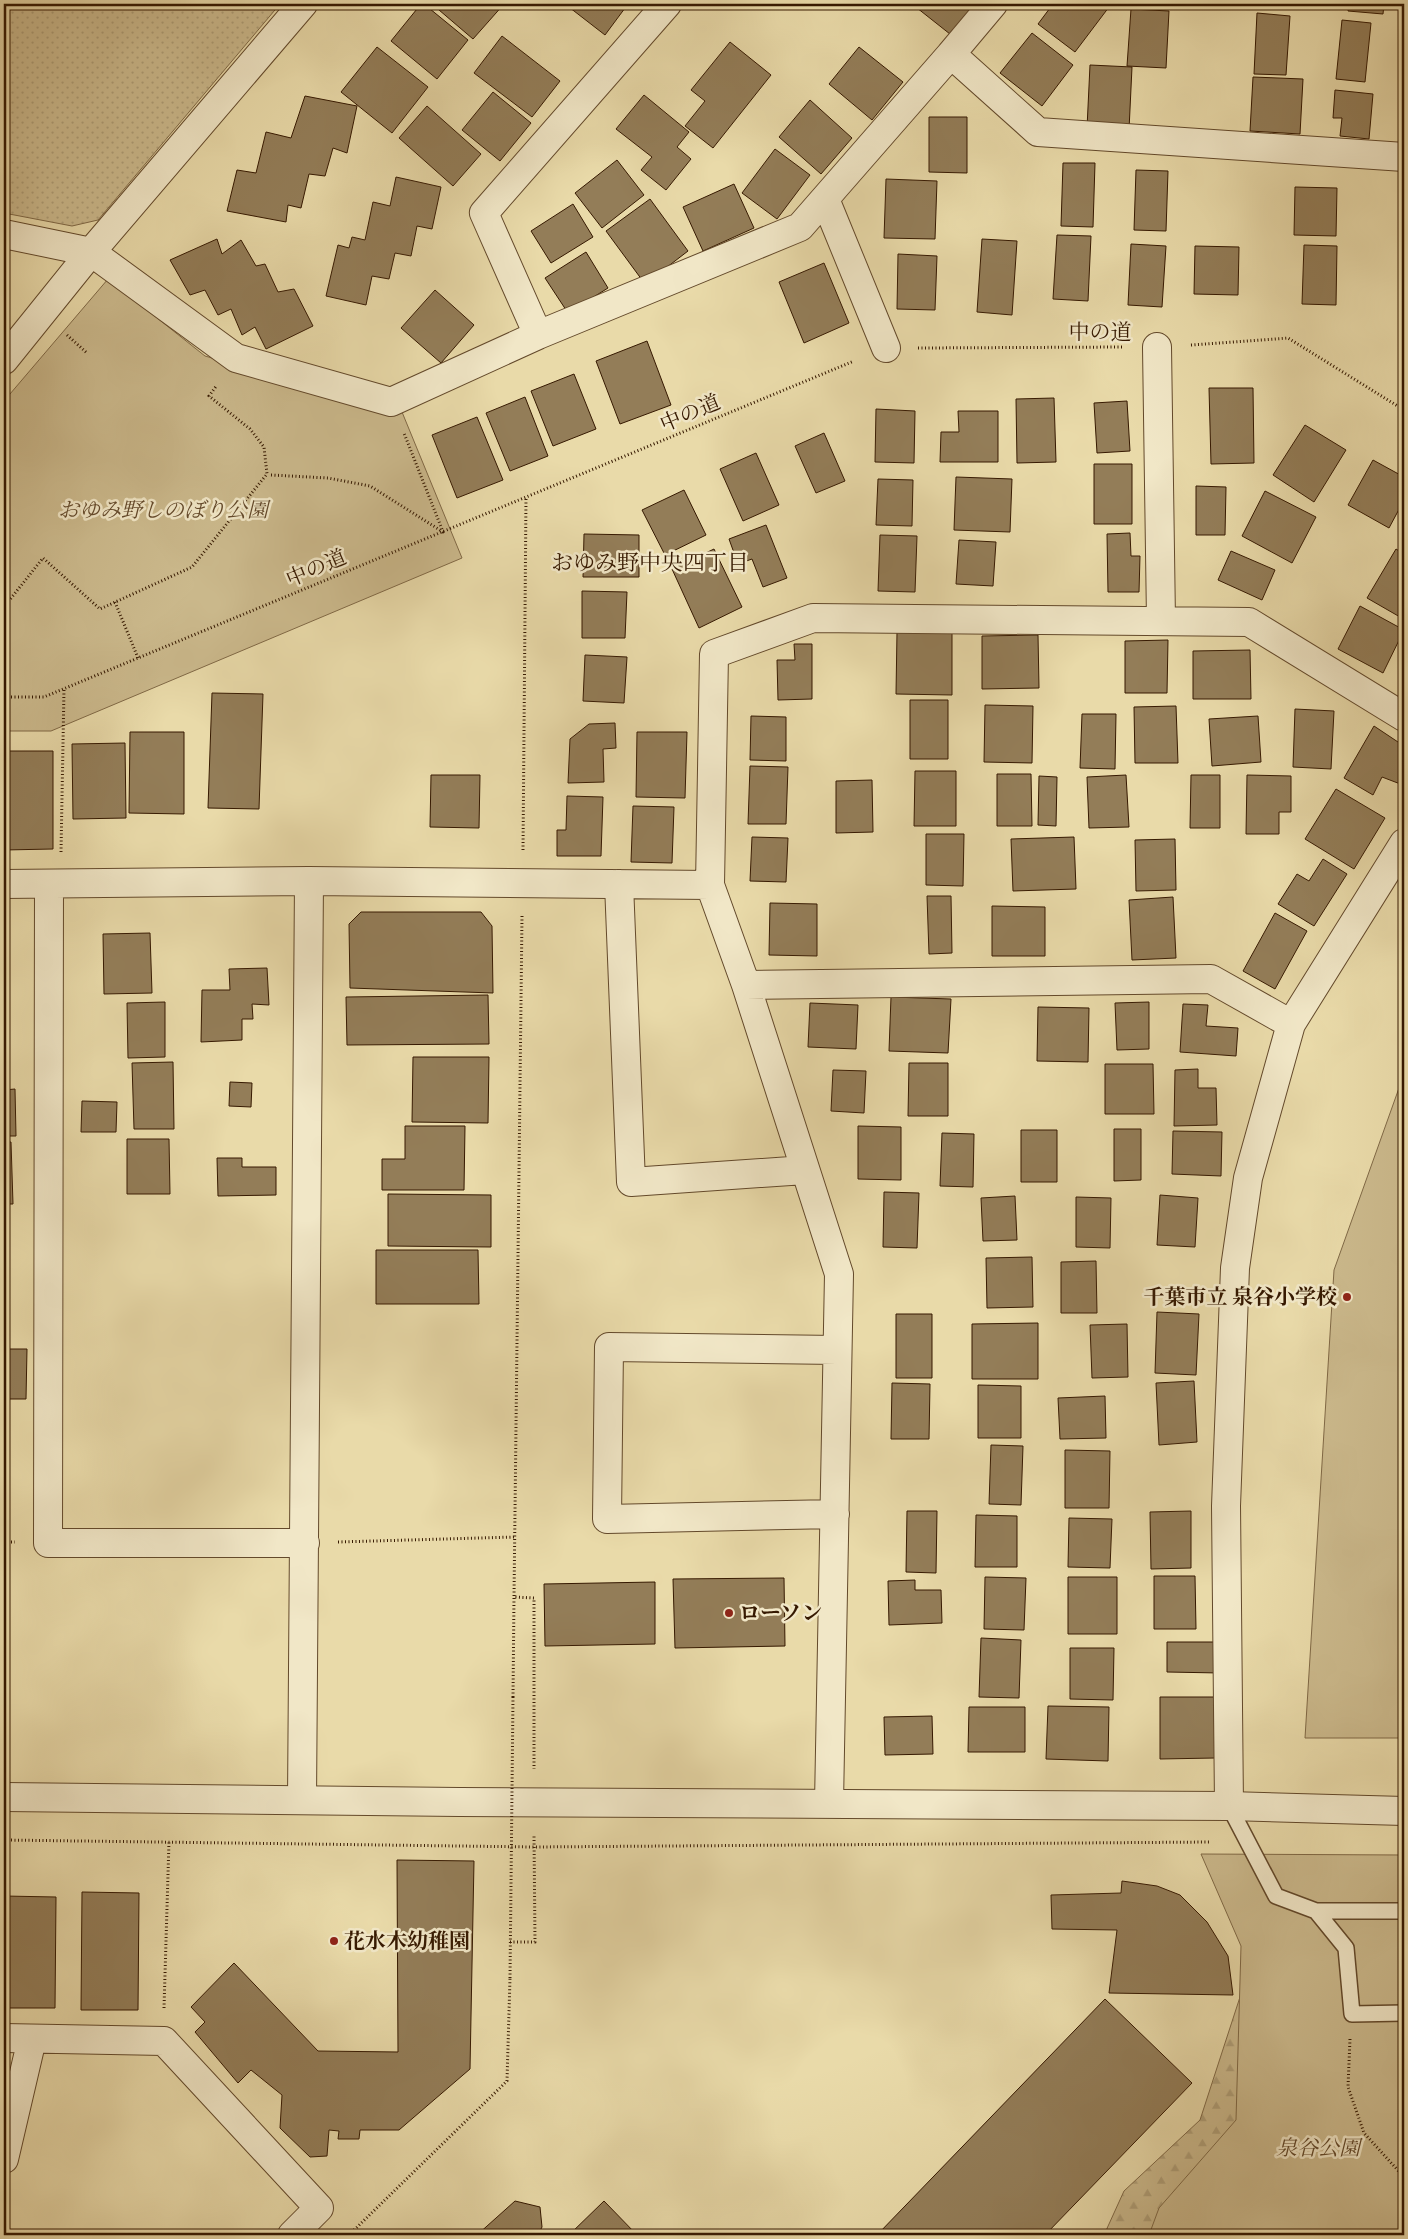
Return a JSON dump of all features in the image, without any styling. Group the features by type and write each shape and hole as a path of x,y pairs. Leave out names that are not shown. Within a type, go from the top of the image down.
{"street":[{"path":"4,360 91,252 303,4"},
{"path":"538,335 484,213 667,4"},
{"path":"4,234 91,252 236,358 391,402 538,335 800,227 993,4"},
{"path":"951,54 1038,132 1404,157"},
{"path":"825,199 886,348"},
{"path":"1157,347 1162,620"},
{"path":"830,1803 839,1274 746,984 710,885 714,654 813,618 1249,622 1404,717"},
{"path":"1229,1806 1226,1506 1235,1268 1248,1178 1291,1024 1404,843"},
{"path":"4,884 55,885 309,880 710,885"},
{"path":"302,1800 309,880"},
{"path":"619,884 631,1182 805,1170"},
{"path":"55,885 48,1543 305,1543"},
{"path":"746,984 1211,979 1291,1024"},
{"path":"835,1514 607,1519 609,1346 837,1350"},
{"path":"4,1797 459,1802 1229,1806 1404,1811"},
{"path":"4,2038 164,2041 320,2208 292,2235"},
{"path":"4,2159 32,2038"}],"lane":[{"path":"1229,1806 1276,1896 1316,1911 1404,1911"},
{"path":"1316,1911 1346,1948 1352,2014 1404,2013"}],"path":[{"name":"中の道","path":"4,697 44,697 886,348 1157,347 1288,338 1404,410"},
{"path":"4,607 43,558 100,609 192,567 267,474 264,447 250,429 209,396 236,358"},
{"path":"391,402 443,532"},
{"path":"271,475 328,478 370,486 443,532"},
{"path":"349,2235 507,2081 510,1978 526,497"},
{"path":"115,602 138,658"},
{"path":"55,885 64,689"},
{"path":"305,1543 515,1537"},
{"path":"514,1597 534,1598 534,1777"},
{"path":"510,1942 535,1942 534,1827"},
{"path":"4,1840 534,1847 1247,1842"},
{"path":"164,2041 169,1841"},
{"path":"1352,2014 1348,2087 1364,2133 1404,2177"}],"green space":[{"path":"6,4 280,4 98,220 72,226 4,213 4,6"},
{"name":"おゆみ野しのぼり公園","path":"108,279 205,356 402,412 462,558 51,731 4,731 4,401"},
{"path":"1404,1074 1404,1738 1305,1738 1334,1270"},
{"name":"泉谷公園","path":"1201,1854 1404,1855 1404,2235 1149,2235 1159,2208 1236,2120 1241,1946"},
{"path":"1254,1954 1361,2235 1104,2235 1124,2191 1200,2120"}],"building":[{"path":"421,4 424,4 468,40 437,79 391,41"},
{"path":"432,4 504,4 473,39"},
{"path":"565,4 628,4 605,35"},
{"path":"912,4 981,4 955,38"},
{"path":"1053,4 1104,4 1109,7 1075,52 1038,24"},
{"path":"1349,4 1384,4 1383,14 1348,11"},
{"path":"1131,9 1169,11 1166,68 1127,66"},
{"path":"1257,13 1290,16 1286,75 1254,74"},
{"path":"1342,20 1371,23 1365,82 1336,79"},
{"path":"1032,33 1073,65 1042,106 1000,73"},
{"path":"502,36 560,81 532,117 474,73"},
{"path":"730,42 771,75 713,148 685,126 705,101 691,90"},
{"path":"377,47 428,87 392,133 341,92"},
{"path":"859,47 903,82 872,120 829,84"},
{"path":"1090,65 1132,67 1129,130 1087,128"},
{"path":"1253,77 1303,79 1300,134 1250,131"},
{"path":"1335,90 1373,94 1369,139 1340,136 1342,118 1333,118"},
{"path":"493,92 531,123 500,161 462,130"},
{"path":"644,95 689,132 677,147 691,159 666,190 641,170 652,157 616,129"},
{"path":"305,96 357,106 347,153 333,148 325,176 309,174 301,208 288,205 286,222 227,211 237,170 256,173 266,132 291,138"},
{"path":"810,100 852,138 821,174 779,137"},
{"path":"427,106 481,154 453,186 399,138"},
{"path":"929,117 967,117 967,173 929,172"},
{"path":"775,149 810,175 777,219 742,193"},
{"path":"617,160 644,195 602,228 575,193"},
{"path":"1063,163 1095,163 1093,227 1061,226"},
{"path":"1136,170 1168,171 1166,231 1134,230"},
{"path":"396,177 441,187 432,229 417,226 411,256 395,253 389,279 372,276 366,305 326,296 338,245 349,248 352,237 365,240 373,202 390,206"},
{"path":"886,179 937,181 935,239 884,238"},
{"path":"734,184 754,228 703,251 683,207"},
{"path":"1295,187 1337,188 1336,236 1294,235"},
{"path":"650,199 688,251 645,284 606,231"},
{"path":"573,204 593,237 551,263 531,231"},
{"path":"1057,235 1091,236 1088,301 1053,299"},
{"path":"217,239 222,254 241,240 256,266 265,264 278,292 294,289 313,326 266,349 255,327 242,335 231,309 218,315 205,290 190,295 170,260"},
{"path":"982,239 1017,241 1012,315 977,312"},
{"path":"1131,244 1166,246 1162,307 1128,305"},
{"path":"1304,245 1337,246 1336,305 1302,304"},
{"path":"1195,246 1239,247 1238,295 1194,294"},
{"path":"586,252 608,288 568,313 545,278"},
{"path":"898,254 937,256 935,310 897,309"},
{"path":"824,263 849,323 804,343 779,282"},
{"path":"435,290 474,325 441,363 401,328"},
{"path":"647,341 671,405 620,424 596,361"},
{"path":"574,374 596,429 553,446 531,391"},
{"path":"1209,388 1253,388 1254,463 1211,464"},
{"path":"525,397 548,456 510,471 486,413"},
{"path":"1054,398 1056,462 1017,463 1016,399"},
{"path":"1127,401 1130,451 1097,453 1094,403"},
{"path":"876,409 915,411 914,463 875,462"},
{"path":"958,411 998,411 998,462 940,462 941,432 959,432"},
{"path":"477,417 503,480 457,498 432,435"},
{"path":"1305,425 1346,450 1314,502 1273,475"},
{"path":"824,433 845,481 816,493 795,446"},
{"path":"756,453 779,505 743,521 720,469"},
{"path":"1373,460 1404,477 1404,500 1389,528 1348,505"},
{"path":"1094,464 1132,464 1132,524 1094,524"},
{"path":"956,477 1012,479 1010,532 954,530"},
{"path":"878,479 913,480 912,526 876,525"},
{"path":"1196,486 1226,487 1225,535 1196,535"},
{"path":"684,490 706,535 665,555 642,510"},
{"path":"1265,491 1316,517 1292,563 1242,536"},
{"path":"766,525 787,578 763,587 752,559 738,564 729,539"},
{"path":"1130,533 1131,556 1140,556 1139,592 1108,592 1107,534"},
{"path":"584,534 639,535 639,577 583,577"},
{"path":"880,535 917,536 915,592 878,591"},
{"path":"959,540 996,542 993,586 956,584"},
{"path":"714,549 742,607 699,628 672,569"},
{"path":"1396,549 1404,554 1404,609 1400,617 1367,598"},
{"path":"1231,551 1275,570 1262,600 1218,580"},
{"path":"582,591 627,592 625,638 582,638"},
{"path":"1360,606 1404,630 1383,673 1338,649"},
{"path":"897,632 952,632 952,695 896,694"},
{"path":"1038,635 1039,688 982,689 982,636"},
{"path":"1168,640 1167,693 1125,693 1125,641"},
{"path":"794,644 812,644 812,699 778,700 777,660 795,660"},
{"path":"1250,650 1251,699 1193,699 1193,651"},
{"path":"585,655 627,657 624,703 583,701"},
{"path":"212,693 263,694 259,809 208,808"},
{"path":"910,700 948,700 948,759 910,759"},
{"path":"985,705 1033,706 1032,763 984,762"},
{"path":"1176,706 1178,763 1135,763 1134,707"},
{"path":"1295,709 1334,711 1331,769 1293,767"},
{"path":"1082,714 1116,714 1115,769 1080,768"},
{"path":"751,716 786,717 786,761 750,760"},
{"path":"1258,716 1261,762 1212,766 1209,719"},
{"path":"615,723 616,748 603,749 604,782 568,783 570,739 589,724"},
{"path":"1374,726 1404,746 1404,783 1403,785 1382,777 1373,795 1344,778"},
{"path":"130,732 184,732 184,814 129,813"},
{"path":"637,732 687,732 685,798 636,797"},
{"path":"125,743 126,818 73,819 72,744"},
{"path":"4,751 53,751 53,849 4,850"},
{"path":"750,766 788,767 786,824 748,824"},
{"path":"915,771 956,771 956,826 914,826"},
{"path":"997,774 1031,774 1032,826 997,826"},
{"path":"431,775 480,775 479,828 430,827"},
{"path":"1126,775 1129,827 1089,828 1087,777"},
{"path":"1191,775 1220,775 1220,828 1190,828"},
{"path":"1247,775 1291,776 1291,812 1279,812 1279,834 1246,834"},
{"path":"1039,776 1057,777 1056,826 1038,825"},
{"path":"872,780 873,832 836,833 836,781"},
{"path":"1336,789 1385,818 1354,869 1305,839"},
{"path":"567,796 603,797 601,856 557,856 557,830 566,830"},
{"path":"633,806 674,807 672,863 631,862"},
{"path":"926,834 964,834 963,886 926,885"},
{"path":"752,837 788,838 786,882 750,881"},
{"path":"1074,837 1076,889 1013,891 1011,839"},
{"path":"1175,839 1176,890 1136,891 1135,840"},
{"path":"1323,859 1347,874 1314,926 1278,904 1297,874 1309,881"},
{"path":"927,896 951,896 952,953 929,954"},
{"path":"1173,897 1176,958 1132,960 1129,900"},
{"path":"770,903 817,904 817,956 769,955"},
{"path":"992,906 1045,907 1045,956 992,956"},
{"path":"361,912 481,912 492,926 493,993 350,988 349,924"},
{"path":"1275,913 1307,931 1275,989 1243,971"},
{"path":"150,933 152,993 104,994 103,934"},
{"path":"267,968 269,1005 252,1004 253,1019 242,1019 242,1040 201,1042 202,990 230,990 229,969"},
{"path":"488,995 489,1044 347,1045 346,997"},
{"path":"891,997 951,999 948,1053 889,1051"},
{"path":"165,1002 165,1057 128,1058 127,1003"},
{"path":"1149,1002 1149,1049 1117,1050 1115,1003"},
{"path":"810,1003 858,1005 856,1049 808,1047"},
{"path":"1183,1004 1208,1005 1206,1026 1238,1028 1236,1056 1180,1052"},
{"path":"1038,1007 1089,1008 1088,1062 1037,1061"},
{"path":"413,1057 489,1057 488,1123 412,1122"},
{"path":"173,1062 174,1129 134,1129 132,1063"},
{"path":"909,1063 948,1063 948,1116 908,1116"},
{"path":"1105,1064 1153,1064 1154,1114 1105,1114"},
{"path":"1198,1069 1198,1088 1216,1088 1217,1125 1174,1126 1175,1070"},
{"path":"833,1070 866,1071 864,1113 831,1111"},
{"path":"230,1082 252,1083 251,1107 229,1106"},
{"path":"15,1089 16,1136 4,1136 4,1090"},
{"path":"82,1101 117,1102 116,1132 81,1132"},
{"path":"405,1126 465,1126 464,1190 382,1190 382,1159 405,1159"},
{"path":"858,1126 901,1127 901,1180 858,1179"},
{"path":"1114,1129 1141,1129 1141,1180 1114,1181"},
{"path":"1021,1130 1057,1130 1057,1182 1021,1182"},
{"path":"1173,1131 1222,1132 1221,1176 1172,1174"},
{"path":"942,1133 974,1134 973,1187 940,1186"},
{"path":"127,1139 169,1139 170,1194 127,1194"},
{"path":"4,1142 11,1142 13,1204 4,1204"},
{"path":"217,1158 242,1158 242,1167 276,1167 276,1195 218,1196"},
{"path":"884,1192 919,1193 917,1248 883,1247"},
{"path":"388,1194 491,1195 491,1247 388,1246"},
{"path":"1160,1195 1198,1198 1195,1247 1157,1245"},
{"path":"1015,1196 1017,1240 983,1241 981,1198"},
{"path":"1076,1197 1111,1198 1110,1248 1076,1247"},
{"path":"376,1250 478,1250 479,1304 376,1304"},
{"path":"1032,1257 1033,1307 987,1308 986,1258"},
{"path":"1096,1261 1097,1313 1061,1313 1061,1262"},
{"path":"1157,1312 1199,1314 1196,1375 1155,1373"},
{"path":"896,1314 932,1314 932,1378 896,1378"},
{"path":"1038,1323 1038,1379 972,1379 972,1324"},
{"path":"1127,1324 1128,1377 1092,1378 1090,1325"},
{"path":"4,1349 27,1349 26,1399 4,1399"},
{"path":"1194,1381 1197,1442 1159,1445 1156,1383"},
{"path":"892,1383 930,1384 929,1439 891,1439"},
{"path":"978,1385 1021,1386 1021,1438 978,1438"},
{"path":"1105,1396 1106,1438 1060,1439 1058,1398"},
{"path":"991,1445 1023,1446 1021,1505 989,1504"},
{"path":"1065,1450 1110,1451 1109,1508 1065,1508"},
{"path":"907,1511 937,1511 936,1573 906,1572"},
{"path":"1191,1511 1191,1568 1151,1569 1150,1512"},
{"path":"976,1515 1017,1516 1017,1567 975,1567"},
{"path":"1069,1518 1112,1519 1110,1568 1068,1567"},
{"path":"1154,1576 1195,1576 1196,1629 1154,1629"},
{"path":"985,1577 1026,1578 1024,1630 984,1629"},
{"path":"1068,1577 1117,1577 1117,1634 1068,1634"},
{"name":"ローソン","path":"784,1578 785,1646 675,1648 673,1579"},
{"path":"915,1580 915,1590 941,1590 942,1623 889,1625 888,1581"},
{"path":"655,1582 655,1644 545,1646 544,1584"},
{"path":"981,1638 1021,1640 1019,1698 979,1697"},
{"path":"1167,1642 1220,1642 1220,1673 1167,1672"},
{"path":"1070,1648 1114,1648 1113,1700 1070,1699"},
{"path":"1160,1697 1214,1697 1215,1758 1160,1759"},
{"path":"1048,1706 1109,1707 1108,1761 1046,1759"},
{"path":"969,1707 1025,1707 1025,1752 968,1752"},
{"path":"932,1716 933,1754 885,1755 884,1717"},
{"path":"397,1860 474,1861 470,2069 399,2130 360,2130 359,2139 338,2139 339,2131 329,2130 327,2156 310,2157 280,2128 282,2095 251,2070 238,2083 195,2032 205,2022 191,2007 234,1963 318,2051 398,2052"},
{"path":"1122,1881 1157,1886 1180,1895 1207,1922 1228,1956 1233,1995 1109,1993 1117,1930 1052,1929 1051,1895 1121,1893"},
{"path":"82,1892 139,1893 138,2010 81,2010"},
{"path":"4,1896 56,1897 55,2008 4,2008"},
{"path":"1105,1999 1192,2083 1045,2235 877,2235"},
{"path":"515,2201 540,2207 542,2227 538,2235 477,2235"},
{"path":"604,2201 637,2235 569,2235"}],"place":[{"name":"千葉市立 泉谷小学校","path":"1347,1297"},
{"name":"ローソン","path":"729,1613"},
{"name":"花水木幼稚園","path":"334,1941"}],"district":[{"name":"おゆみ野中央四丁目","path":"650,562"}]}
